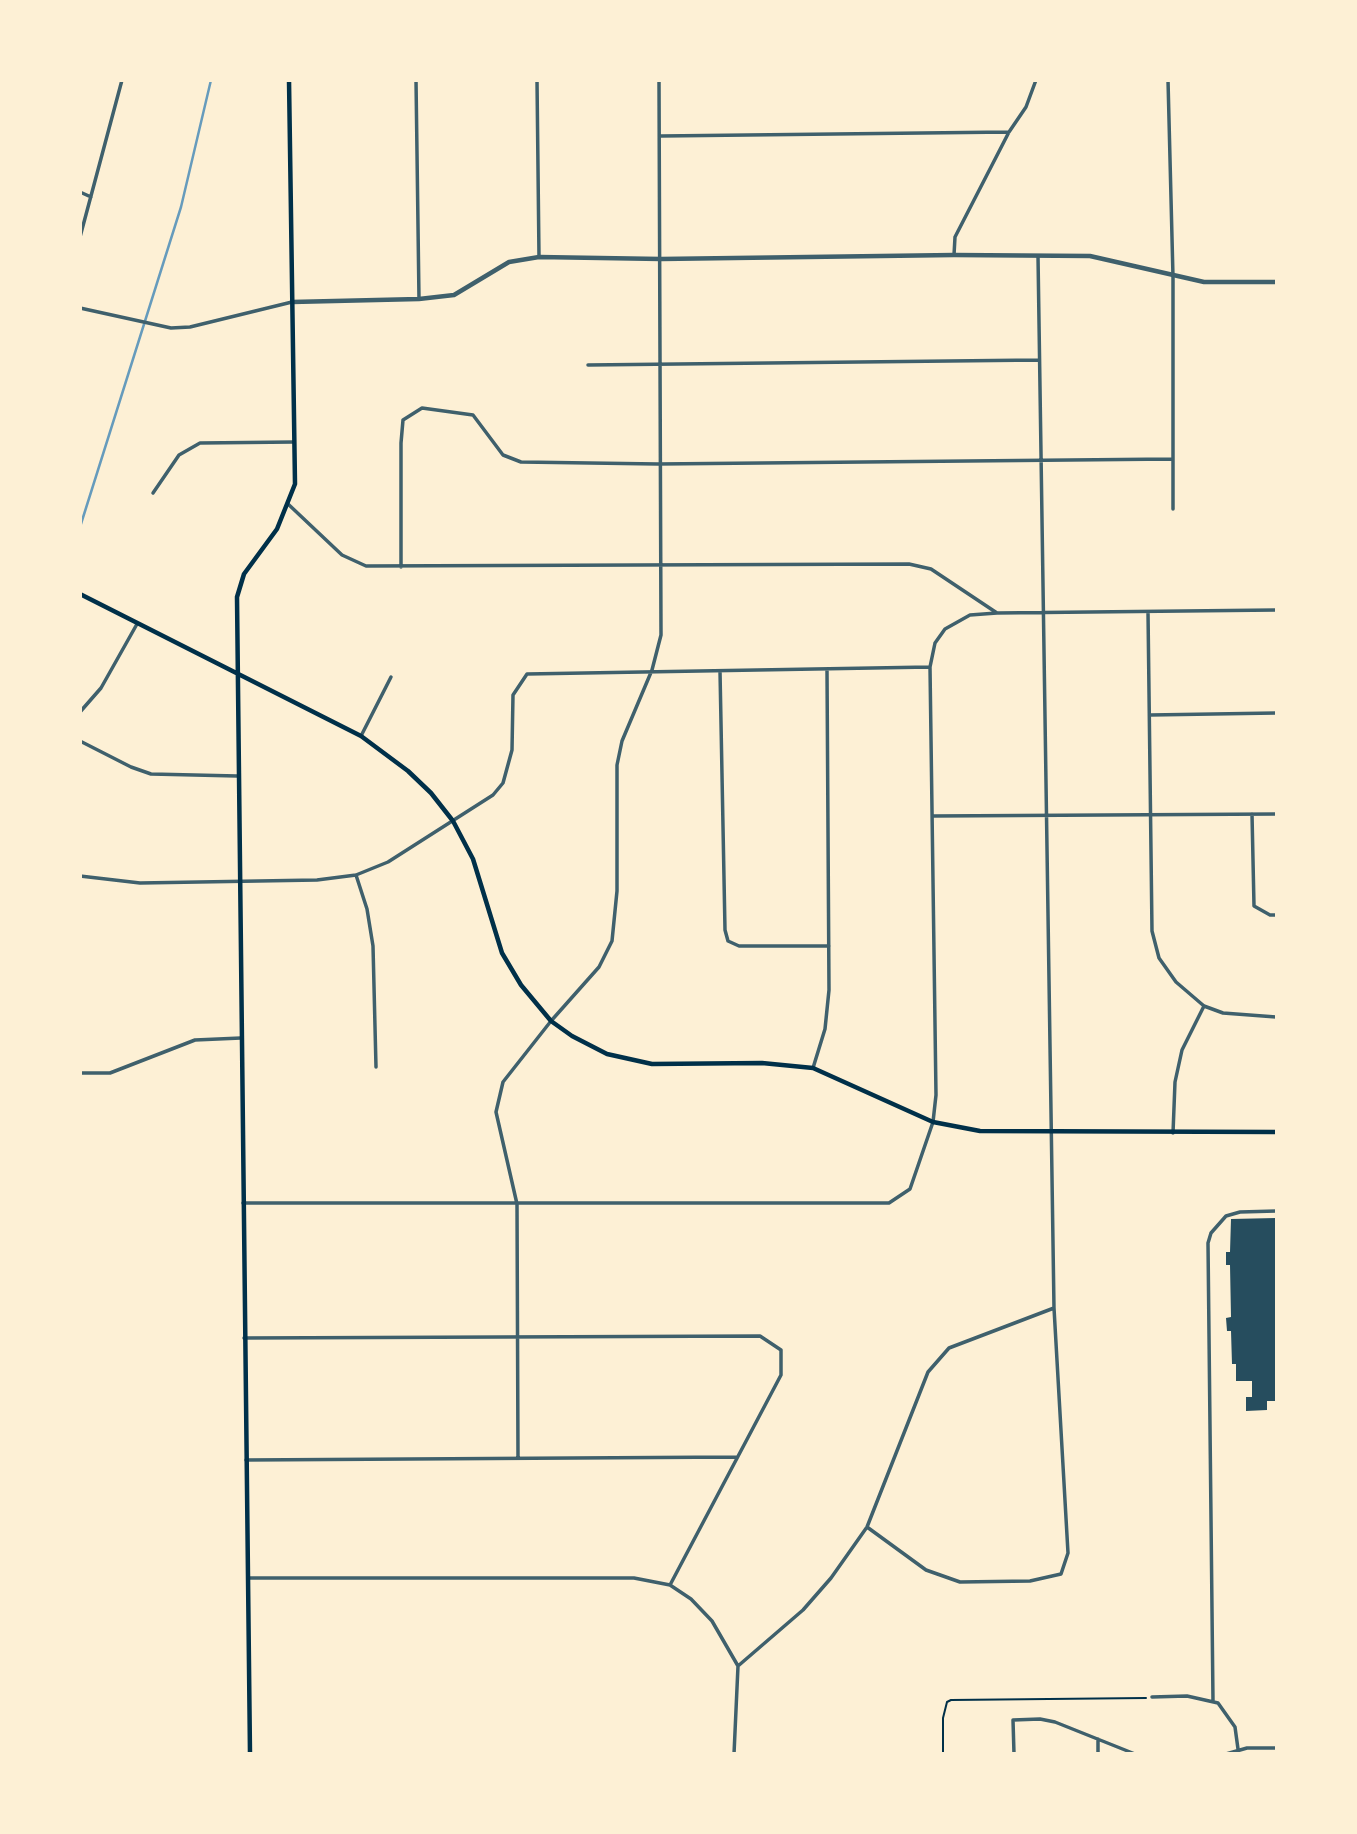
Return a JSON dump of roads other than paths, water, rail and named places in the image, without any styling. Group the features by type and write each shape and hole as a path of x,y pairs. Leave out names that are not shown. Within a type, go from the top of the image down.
{"main road":[{"path":"250,1754 238,882 237,597 244,574 276,529 295,484 289,80"},
{"path":"80,594 361,736 408,771 431,793 453,821 473,859 502,953 521,985 551,1021 572,1036 607,1054 652,1064 762,1063 813,1068 933,1122 980,1131 1276,1132"}],"street":[{"path":"80,237 122,80"},
{"path":"416,80 419,299"},
{"path":"537,80 539,257"},
{"path":"518,1458 517,1204 496,1112 503,1083 551,1021 599,967 612,941 617,891 617,765 622,741 652,670 661,635 658,464 661,259 659,80"},
{"path":"954,255 955,237 1009,132 1026,107 1036,80"},
{"path":"1168,80 1173,277 1173,509"},
{"path":"660,136 1009,132"},
{"path":"80,192 91,197"},
{"path":"867,1527 926,1570 960,1582 1030,1581 1061,1574 1068,1553 1054,1308 1038,256"},
{"path":"80,308 160,327 190,327 292,302 419,299 454,295 509,262 539,257 661,259 1090,256 1204,282 1276,282"},
{"path":"588,365 1039,360"},
{"path":"401,568 402,431 404,420 422,408 473,415 503,455 521,462 658,464 1173,459"},
{"path":"153,493 179,455 200,443 296,442"},
{"path":"288,504 342,555 366,566 401,568 909,564 931,569 997,612"},
{"path":"243,1203 889,1203 910,1189 933,1122 936,1095 930,667 935,643 945,629 970,615 997,612 1276,610"},
{"path":"1148,612 1152,931 1159,958 1176,982 1204,1006 1223,1013 1276,1017"},
{"path":"80,712 101,688 136,624"},
{"path":"80,876 140,883 317,880 356,875 388,862 493,795 503,783 512,750 513,695 527,674 930,667"},
{"path":"813,1068 825,1029 829,946 827,670"},
{"path":"720,671 725,930 728,941 739,946 829,946"},
{"path":"361,736 391,677"},
{"path":"1150,715 1276,713"},
{"path":"80,741 151,774 237,776"},
{"path":"1252,814 1254,906 1270,915 1276,915"},
{"path":"933,816 1150,817 1276,814"},
{"path":"356,875 367,909 373,946 376,1067"},
{"path":"1173,1133 1175,1082 1182,1051 1204,1006"},
{"path":"80,1073 110,1073 195,1040 241,1038"},
{"path":"1213,1701 1208,1242 1211,1233 1226,1216 1240,1212 1276,1211"},
{"path":"738,1666 803,1610 831,1578 867,1527 929,1372 949,1348 1054,1308"},
{"path":"244,1338 760,1336 781,1350 781,1375 670,1585"},
{"path":"246,1460 737,1457"},
{"path":"249,1578 634,1577 670,1585 691,1599 712,1621 738,1666 734,1754"},
{"path":"1152,1697 1187,1696 1213,1701 1231,1720 1238,1749"},
{"path":"1014,1754 1013,1720 1055,1722 1135,1754"},
{"path":"1098,1739 1098,1754"},
{"path":"1226,1754 1238,1749 1276,1748"}],"waterway":[{"path":"80,527 181,207 211,80"}]}
